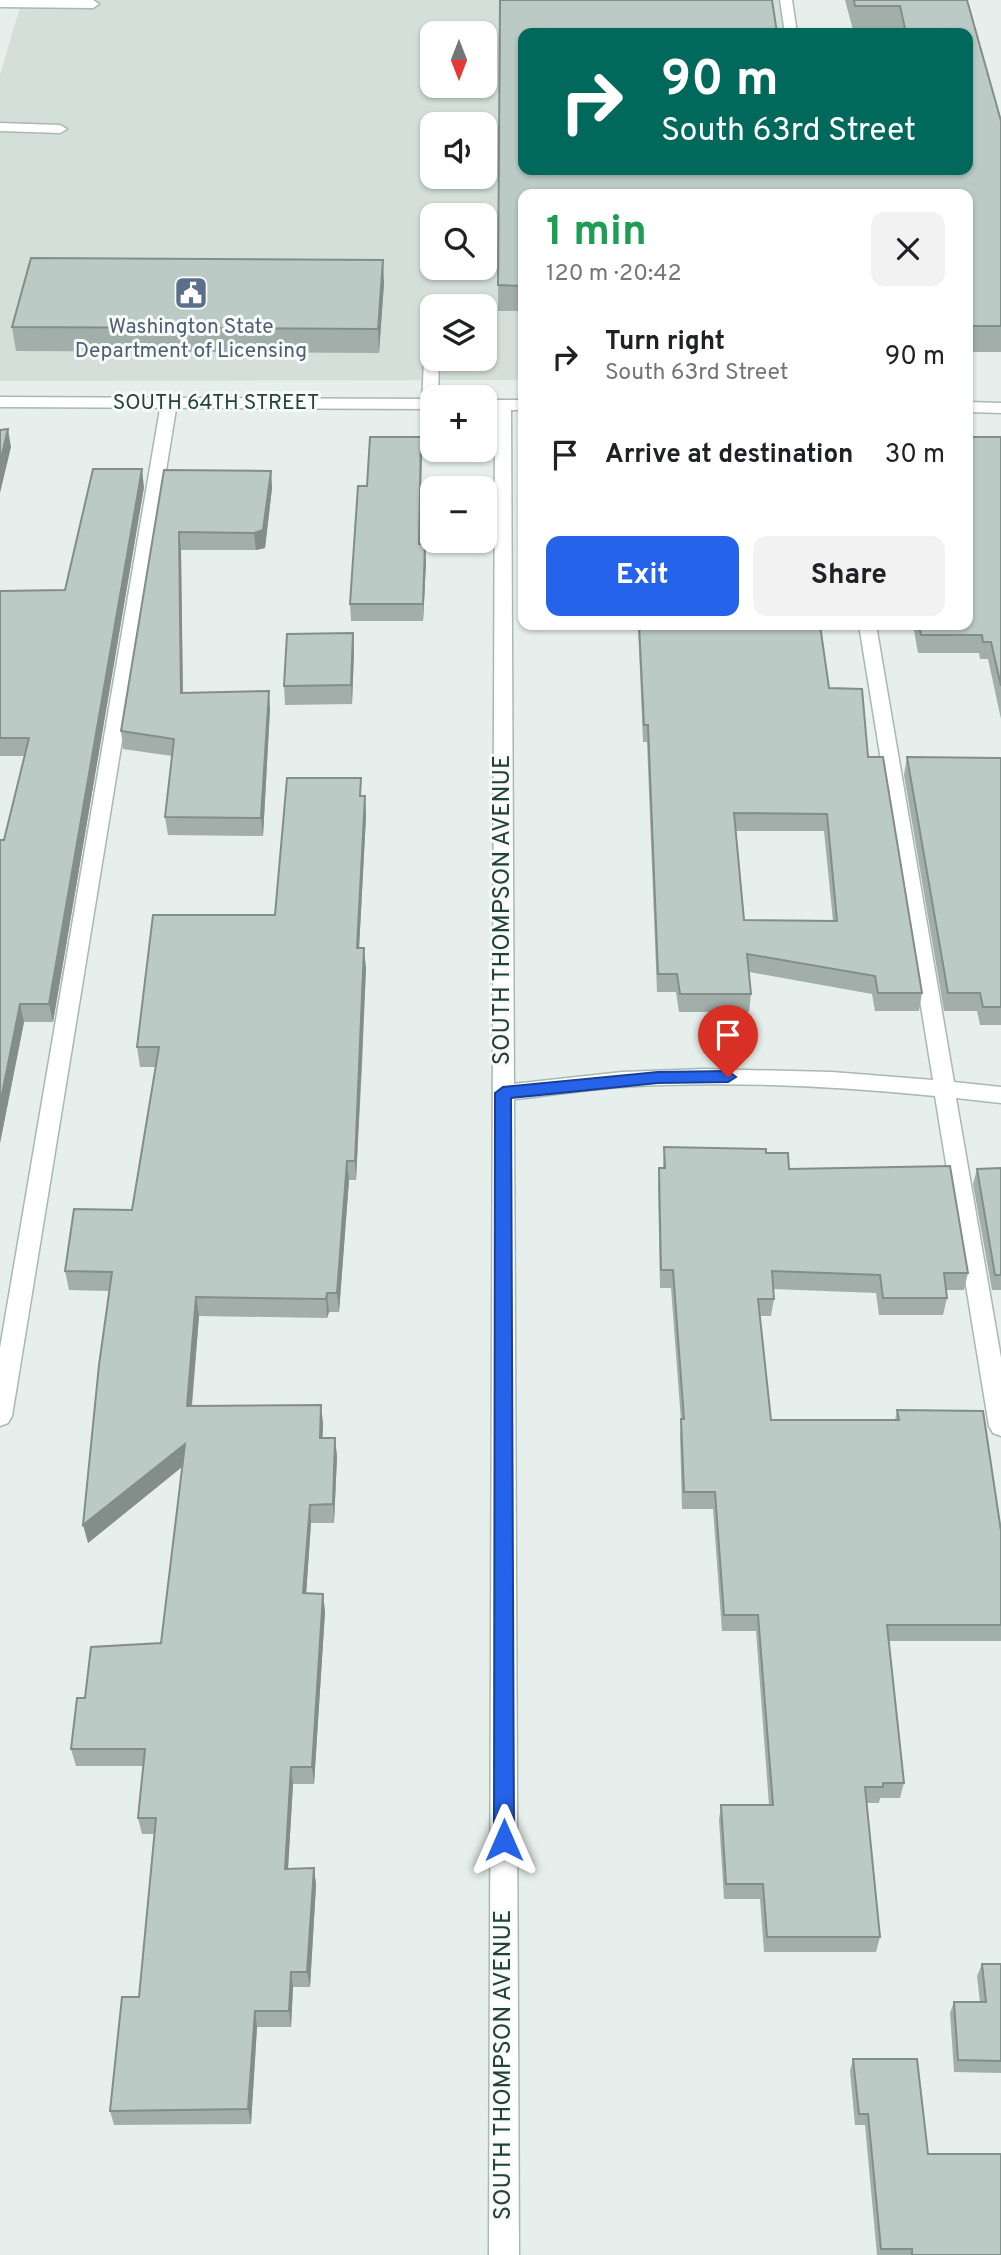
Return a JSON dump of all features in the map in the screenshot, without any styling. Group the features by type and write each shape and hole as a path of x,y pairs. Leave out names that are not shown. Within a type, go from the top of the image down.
{"street":[{"path":"786,0 790,28"},
{"path":"0,3 93,4"},
{"path":"0,127 60,129"},
{"name":"SOUTH 64TH STREET","path":"0,402 420,404"},
{"path":"0,1416 169,403"},
{"name":"SOUTH THOMPSON AVENUE","path":"504,405 504,2255"},
{"path":"973,408 1001,408"},
{"path":"868,630 1001,1426"},
{"path":"503,1093 658,1077 707,1077 866,1082 1001,1096"}],"shaded area":[{"path":"22,0 780,0 785,28 518,28 518,175 810,175 812,189 518,189 518,380 0,381 0,75"}],"building":[{"path":"500,0 772,0 776,28 518,28 518,175 973,175 973,28 905,28 900,6 855,6 854,0 967,0 1001,121 1001,326 973,326 973,189 518,189 518,286 498,285"},
{"path":"31,258 383,260 378,329 12,327"},
{"path":"8,429 0,462 0,430"},
{"path":"370,437 420,437 419,544 420,553 425,553 423,604 350,604 358,486 367,486"},
{"path":"973,437 1001,437 1001,686 991,642 983,642 982,635 921,635 920,630 973,630"},
{"path":"93,469 142,469 49,1004 20,1004 0,1104 0,840 4,840 29,738 0,738 0,591 65,590"},
{"path":"164,470 271,471 263,530 254,533 179,532 181,693 269,691 261,818 165,817 174,739 121,731"},
{"path":"639,630 821,630 829,688 862,689 868,757 883,757 922,993 878,993 875,976 747,954 751,994 680,994 677,974 658,974 648,725 644,725","holes":["734,813 827,814 837,921 744,920"]},
{"path":"353,633 351,685 284,686 287,634"},
{"path":"907,757 1001,758 1001,1007 983,1007 980,993 948,993"},
{"path":"287,778 361,778 360,796 365,796 357,948 364,948 355,1161 347,1161 337,1293 327,1293 326,1299 196,1297 187,1406 321,1405 320,1438 335,1438 333,1504 310,1505 303,1593 323,1594 312,1767 291,1767 285,1869 314,1868 307,1972 291,1972 289,2011 255,2011 248,2109 110,2111 122,1997 139,1997 156,1818 138,1818 145,1749 71,1749 77,1698 85,1698 91,1647 161,1643 185,1444 83,1525 99,1365 112,1272 65,1271 74,1209 132,1210 159,1047 137,1047 153,915 275,915"},
{"path":"664,1147 766,1149 766,1153 788,1153 789,1169 950,1166 968,1273 944,1273 947,1298 883,1298 880,1275 772,1271 774,1299 758,1299 771,1420 899,1420 897,1410 983,1411 1001,1531 1001,1625 887,1625 904,1783 883,1783 883,1787 865,1787 880,1937 767,1937 763,1884 726,1884 721,1805 773,1805 758,1615 724,1615 715,1492 684,1492 681,1419 684,1419 673,1270 661,1270 659,1168 665,1168"},
{"path":"1001,1168 1001,1275 995,1275 977,1169"},
{"path":"982,1964 1001,1964 1001,2061 958,2060 954,2002 986,2002"},
{"path":"853,2059 917,2059 928,2154 1001,2154 1001,2255 912,2255 912,2249 881,2249 868,2114 859,2114"}],"place":[{"name":"Washington State Department of Licensing","path":"191,293"}],"route":[{"path":"504,1840 503,1093 658,1077 728,1077"}]}
